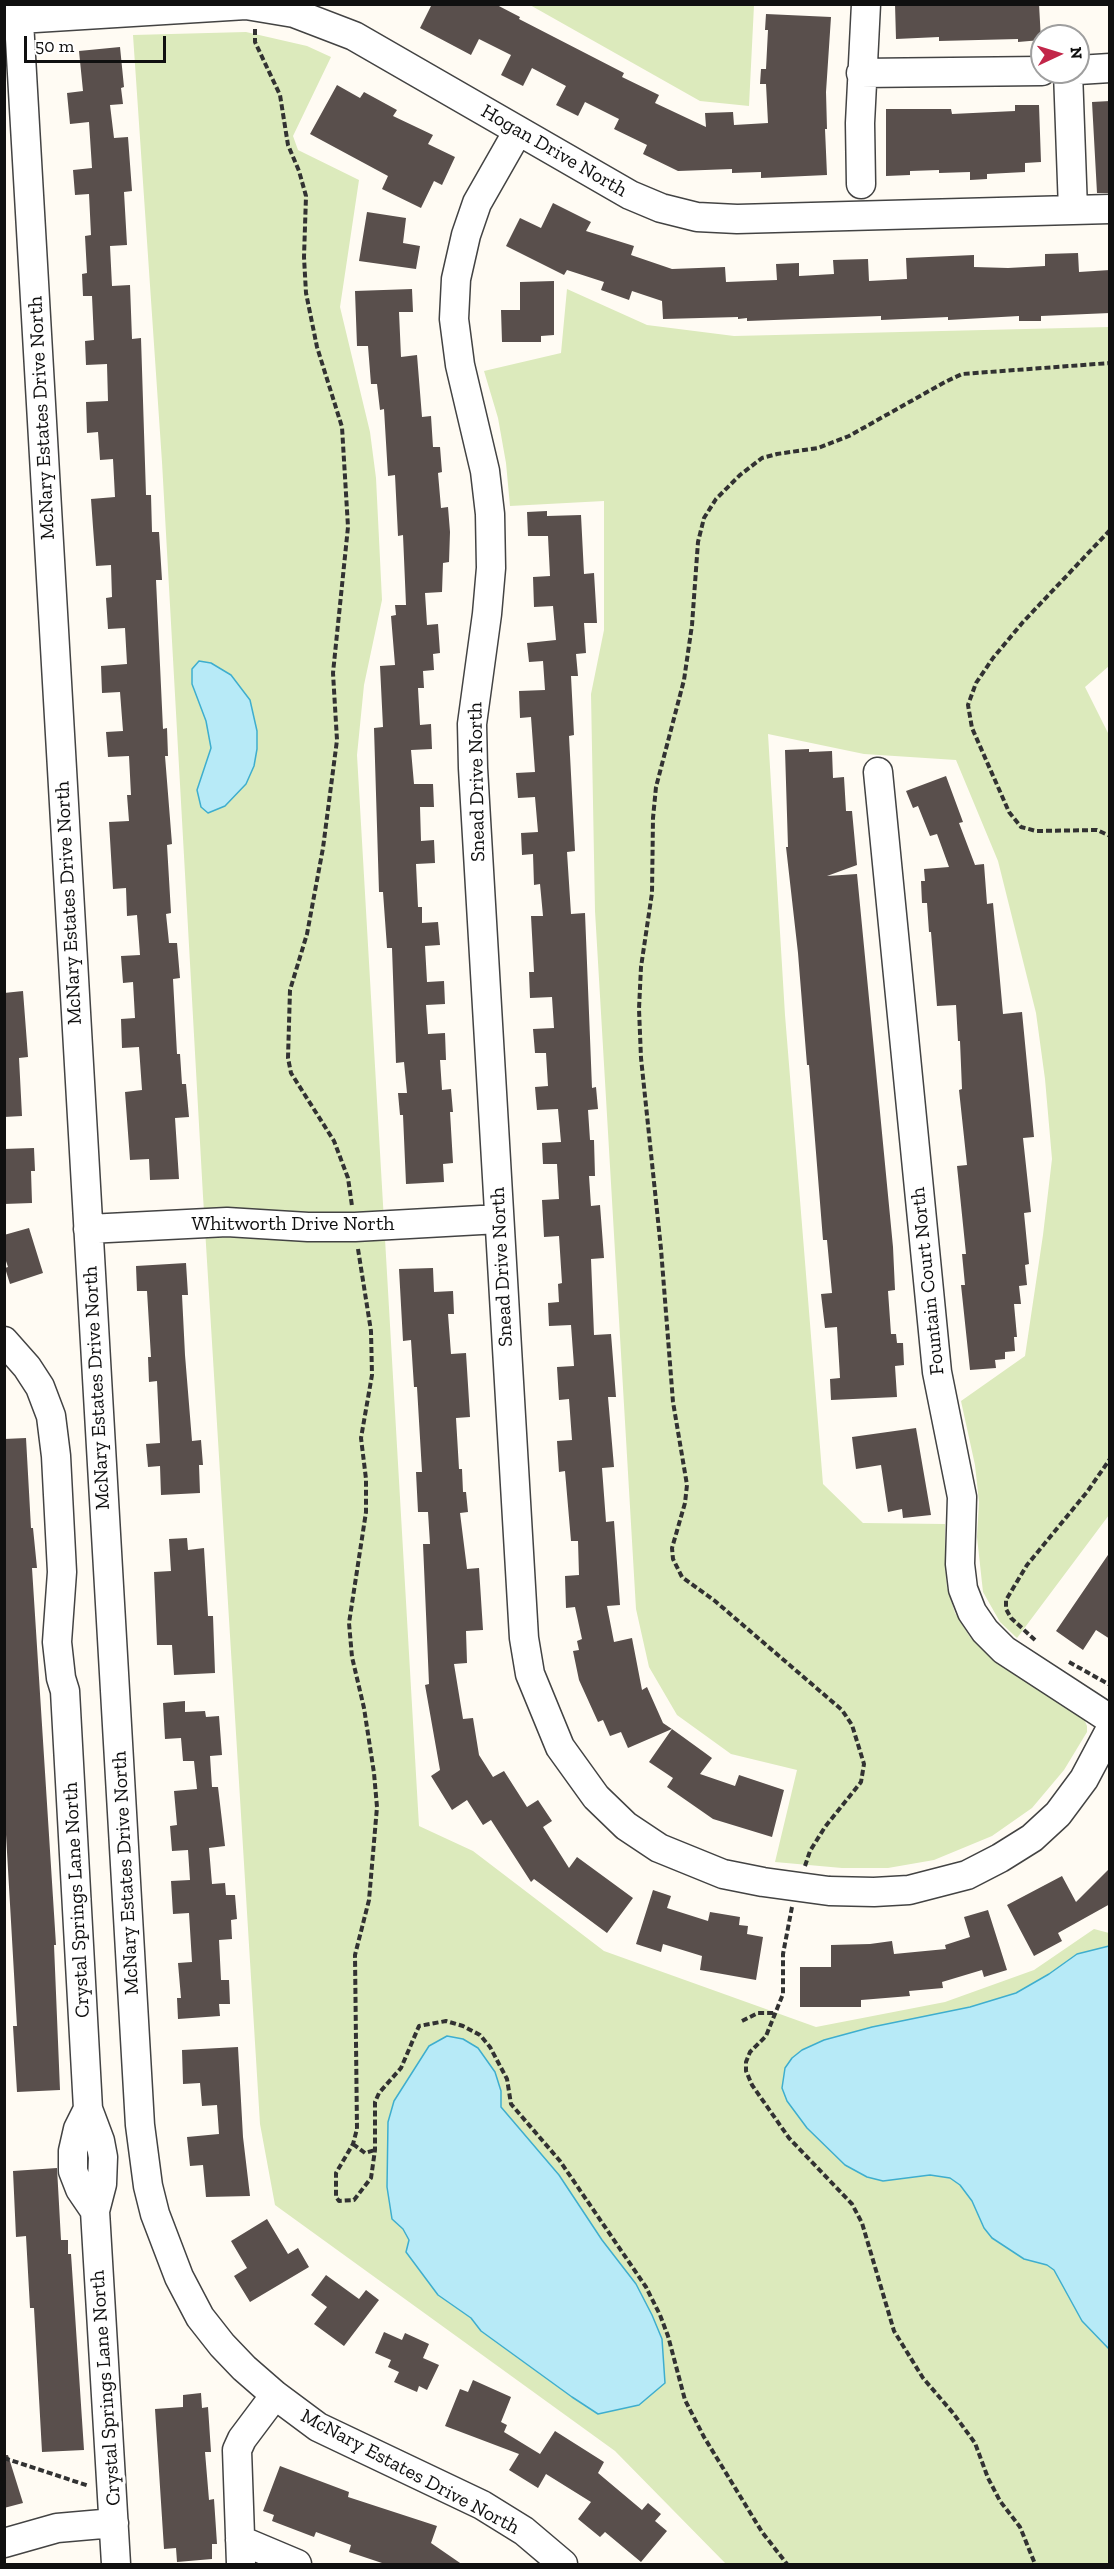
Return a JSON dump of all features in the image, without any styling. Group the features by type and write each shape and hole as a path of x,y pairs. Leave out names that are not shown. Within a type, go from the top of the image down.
{"street":[{"path":"861,184 861,73 866,4"},
{"name":"Hogan Drive North","path":"18,12 256,6 294,13 354,36 630,195 662,208 697,217 737,219 1110,209"},
{"name":"McNary Estates Drive North","path":"18,12 143,2157 155,2214 164,2242 200,2317 222,2345 274,2395 309,2421 341,2439 482,2505 524,2531 563,2565"},
{"path":"1090,69 1110,68"},
{"path":"861,73 1030,71"},
{"path":"1068,84 1072,210"},
{"name":"Snead Drive North","path":"518,131 477,203 466,235 456,279 454,319 460,365 485,471 490,514 490,580 472,724 473,768 524,1638 530,1674 560,1748 596,1797 626,1826 659,1848 723,1874 829,1891 909,1890 967,1875 1032,1838 1058,1814 1084,1779 1110,1730"},
{"name":"Fountain Court North","path":"878,772 937,1372 962,1497 960,1564 963,1588 972,1612 985,1631 1004,1650 1110,1719"},
{"name":"Whitworth Drive North","path":"88,1229 227,1222 308,1227 356,1227 499,1219"},
{"name":"Crystal Springs Lane North","path":"4,1341 27,1367 40,1387 51,1416 56,1456 62,1572 61,1614 57,1642 61,1678 65,1691 88,2109 100,2141 103,2157 102,2184 95,2211 116,2565"},
{"path":"274,2395 242,2439 237,2450 241,2552 297,2565"},
{"path":"4,2543 57,2528 114,2523"}],"path":[{"path":"256,6 255,42 280,95 288,145 300,171 306,196 304,257 306,293 316,347 342,427 348,527 333,673 337,740 323,848 307,934 290,990 288,1058 291,1073 334,1141 348,1178 371,1330 372,1375 361,1438 366,1479 366,1512 350,1632 369,1740 377,1807 369,1900 355,1955 357,2129 353,2144 336,2173 335,2191 339,2201 354,2200 371,2178 375,2150 375,2103 378,2093 401,2068 419,2026 446,2021 463,2026 480,2035 507,2079 511,2104 560,2161 646,2287 668,2336 685,2400 704,2437 762,2532 787,2565"},
{"path":"1035,2565 1020,2527 996,2493 975,2443 923,2378 894,2331 862,2223 852,2204 806,2159 752,2085 746,2071 746,2062 750,2052 766,2036 783,1994 783,1954 797,1886 810,1851 861,1782 864,1764 860,1743 842,1710 715,1601 682,1578 672,1559 672,1548 685,1503 686,1477 673,1402 661,1250 641,1058 639,1008 641,967 652,893 653,818 656,786 684,680 693,625 698,542 704,518 716,499 740,475 762,458 818,448 849,436 945,382 962,375 1110,363"},
{"path":"1110,530 1023,622 993,658 970,693 968,705 977,738 1009,812 1021,827 1036,831 1097,830 1110,836"},
{"path":"1040,1643 1022,1631 1011,1618 1006,1609 1006,1600 1028,1565 1081,1500 1110,1459"},
{"path":"1059,1656 1110,1685"},
{"path":"742,2021 758,2013 774,2013"},
{"path":"353,2144 366,2153 375,2150"},
{"path":"4,2458 97,2489 112,2491"}],"green space":[{"path":"530,5 754,5 749,106 700,101"},
{"path":"246,32 307,46 331,57 293,136 298,150 359,180 340,307 370,432 376,478 382,600 364,685 357,755 419,1826 473,1851 604,1951 816,2027 945,2002 1034,1970 1094,1929 1109,1933 1109,2564 726,2564 615,2451 275,2205 260,2124 203,1196 162,462 133,35"},
{"path":"567,289 647,325 734,336 1109,327 1109,666 1085,687 1110,737 1109,1515 1017,1638 1000,1622 983,1592 977,1537 979,1502 975,1465 961,1401 1025,1356 1052,1159 1036,1013 998,861 956,760 864,754 768,734 785,1015 823,1484 863,1523 945,1524 947,1587 955,1613 970,1637 990,1657 1083,1717 1087,1726 1087,1732 1064,1770 1032,1808 992,1836 934,1860 888,1868 842,1868 775,1862 797,1770 731,1754 677,1715 649,1667 636,1609 595,911 591,694 604,630 604,501 510,506 506,463 498,418 484,371 561,353"}],"water":[{"path":"199,661 211,663 231,675 250,700 257,731 254,766 246,784 225,806 208,813 201,807 197,790 211,748 206,721 192,684 192,669"},
{"path":"1110,1946 1109,2349 1082,2321 1054,2270 1047,2265 1024,2259 992,2238 984,2228 972,2201 960,2185 950,2178 930,2175 883,2181 867,2177 845,2165 807,2128 787,2101 782,2088 785,2068 792,2058 802,2050 824,2040 872,2027 970,2007 1016,1993 1077,1954"},
{"path":"447,2036 463,2039 478,2048 495,2072 501,2091 501,2107 559,2175 602,2240 636,2284 662,2339 665,2383 639,2405 598,2414 572,2397 481,2331 471,2318 438,2295 406,2252 409,2240 403,2229 392,2219 387,2187 388,2122 394,2101 429,2046"}],"building":[{"path":"432,4 495,4 520,17 519,19 624,73 622,77 659,95 655,103 706,127 705,113 733,112 734,125 768,123 766,84 760,84 761,69 766,69 768,30 765,30 766,14 831,17 826,92 827,129 825,129 827,175 761,178 761,172 732,173 732,169 678,171 643,154 647,145 614,129 619,119 585,102 578,116 556,105 566,86 532,68 523,86 501,75 511,55 479,39 471,55 420,28"},
{"path":"895,4 1039,4 1040,24 1030,24 1030,41 1018,42 1018,39 939,41 939,37 896,39"},
{"path":"120,47 124,87 121,88 123,104 110,105 114,138 128,137 132,191 124,192 127,245 110,246 112,286 130,285 132,339 141,338 146,495 151,495 152,532 159,532 162,580 156,580 163,729 167,728 168,756 165,756 172,844 167,845 171,913 166,914 169,943 177,943 180,978 173,979 177,1054 180,1054 182,1084 186,1084 189,1117 175,1118 179,1179 150,1180 149,1159 130,1160 125,1092 142,1090 139,1047 122,1048 121,1019 135,1018 133,982 123,983 121,956 140,955 137,915 127,916 126,888 113,889 109,822 129,821 127,795 131,795 129,756 108,757 106,732 123,731 120,692 102,693 101,666 127,664 125,628 108,629 106,598 112,597 111,565 96,566 91,499 115,497 113,459 100,460 98,432 87,433 86,402 108,401 107,364 86,365 85,341 94,340 92,296 83,296 82,274 87,273 85,236 91,235 89,194 75,195 73,170 92,168 89,122 70,124 67,93 83,91 79,51"},
{"path":"337,85 360,98 364,92 397,110 393,116 433,135 428,144 455,157 442,185 434,181 421,208 382,189 388,176 310,134"},
{"path":"1110,101 1110,193 1097,193 1092,102"},
{"path":"1015,105 1039,105 1041,162 1025,163 1025,172 987,174 987,179 970,180 970,172 939,173 939,170 910,171 910,175 886,176 886,109 951,109 952,114 1015,111"},
{"path":"553,203 591,222 586,231 634,246 631,255 672,269 725,267 726,282 777,280 776,264 799,263 799,276 834,274 833,260 868,259 869,281 907,279 906,258 974,255 974,267 1008,268 1045,266 1045,254 1078,253 1079,272 1110,270 1110,313 1041,316 1041,321 1019,321 1019,316 948,320 948,317 881,320 881,316 747,321 747,318 738,319 738,317 663,319 662,301 632,291 629,300 601,290 604,282 567,270 564,275 506,246 520,218 541,228"},
{"path":"367,212 406,218 403,243 420,246 416,269 359,261"},
{"path":"554,281 554,335 541,336 541,342 502,342 501,310 520,310 520,282"},
{"path":"412,289 413,312 399,312 401,357 417,355 422,417 431,416 433,447 440,447 442,472 438,473 441,508 448,507 450,532 449,562 443,563 442,592 425,593 427,625 438,624 440,653 433,654 434,670 423,671 424,688 418,688 420,725 431,724 432,749 411,750 414,784 433,784 434,807 420,807 421,841 434,840 435,863 416,864 418,907 422,907 422,923 438,922 440,945 425,946 427,982 444,981 445,1004 426,1005 428,1034 445,1033 446,1060 440,1060 442,1090 451,1089 453,1163 443,1164 444,1182 406,1184 403,1115 400,1115 398,1093 407,1093 404,1062 396,1063 392,948 387,948 383,892 379,892 374,728 383,727 380,666 395,665 391,616 396,615 395,605 406,605 403,535 398,536 395,475 388,476 384,409 380,410 377,384 371,384 368,346 357,346 355,291"},
{"path":"547,511 547,516 581,515 584,574 594,573 597,623 584,623 586,653 576,654 578,676 571,676 574,735 569,736 575,851 567,852 571,914 585,913 592,1088 596,1087 598,1109 588,1110 590,1140 594,1140 595,1176 589,1176 591,1206 600,1205 604,1258 591,1259 594,1335 611,1334 616,1397 608,1397 614,1467 602,1468 606,1522 614,1521 620,1605 607,1606 614,1642 632,1638 642,1690 647,1687 663,1723 672,1729 628,1748 621,1732 610,1736 603,1720 598,1722 579,1680 573,1651 579,1650 577,1641 582,1639 575,1607 566,1608 565,1576 579,1575 578,1541 571,1541 565,1471 559,1472 557,1441 572,1440 569,1399 559,1400 557,1367 574,1366 571,1325 549,1326 548,1303 559,1302 558,1284 562,1283 559,1236 544,1237 542,1200 559,1199 557,1164 543,1164 542,1143 561,1142 558,1109 537,1110 535,1087 548,1086 546,1053 535,1053 533,1029 554,1028 552,997 530,998 529,972 534,972 531,916 543,916 540,884 534,885 533,854 522,855 521,833 538,832 535,797 518,798 516,773 535,772 531,717 520,718 519,691 545,690 543,661 529,662 527,643 556,640 553,606 534,607 533,577 550,576 548,536 528,536 527,512"},
{"path":"809,749 809,752 832,751 833,778 844,777 846,811 852,811 857,865 827,876 857,874 893,1247 895,1290 888,1291 891,1334 896,1334 897,1343 903,1343 904,1365 895,1366 897,1397 831,1400 830,1379 840,1378 837,1327 825,1328 821,1294 832,1293 827,1240 823,1240 809,1065 807,1065 786,847 788,847 785,750"},
{"path":"946,776 963,822 959,823 975,865 984,864 987,904 993,903 1003,1014 1022,1012 1034,1137 1023,1138 1031,1212 1024,1213 1029,1264 1025,1265 1027,1285 1019,1286 1021,1304 1014,1304 1017,1337 1014,1337 1015,1351 1005,1352 1005,1359 995,1360 996,1368 970,1370 961,1285 965,1285 962,1254 966,1254 957,1166 967,1165 959,1090 962,1089 960,1041 958,1041 956,1005 937,1006 931,932 929,932 927,903 922,903 921,881 925,881 924,869 949,867 937,834 930,836 918,806 913,808 906,791"},
{"path":"23,991 28,1057 19,1058 22,1116 4,1117 4,993"},
{"path":"34,1148 35,1171 31,1171 32,1203 4,1204 4,1149"},
{"path":"29,1228 43,1273 10,1284 5,1268 8,1267 4,1255 4,1235"},
{"path":"186,1263 188,1295 182,1295 185,1355 192,1441 201,1440 203,1465 199,1465 200,1493 161,1495 160,1466 148,1467 146,1444 160,1443 157,1381 149,1382 148,1357 151,1357 147,1291 137,1291 136,1266"},
{"path":"433,1268 434,1292 453,1291 454,1314 448,1314 451,1354 466,1353 470,1417 456,1418 459,1469 462,1469 463,1492 466,1492 468,1512 460,1513 467,1569 479,1568 483,1630 466,1631 467,1663 454,1664 463,1719 473,1718 479,1755 493,1777 504,1771 527,1807 538,1800 552,1821 543,1827 569,1868 577,1857 633,1898 607,1933 534,1879 531,1882 491,1820 483,1825 467,1800 452,1810 431,1776 440,1770 425,1685 429,1684 423,1544 430,1544 428,1512 418,1512 416,1472 422,1472 417,1387 414,1387 411,1340 403,1341 399,1269"},
{"path":"916,1428 931,1515 903,1518 902,1509 888,1512 881,1465 856,1469 852,1437"},
{"path":"26,1438 31,1528 33,1528 37,1568 32,1568 56,1945 54,1945 60,2090 17,2092 13,2026 17,2026 4,1800 4,1439"},
{"path":"187,1538 188,1550 204,1548 208,1616 213,1616 215,1673 174,1675 172,1645 157,1645 154,1572 171,1571 169,1539"},
{"path":"1110,1552 1110,1639 1096,1630 1083,1650 1056,1631"},
{"path":"185,1701 185,1712 205,1711 206,1717 219,1716 222,1755 210,1756 212,1787 218,1787 225,1846 209,1848 212,1884 225,1883 226,1895 235,1895 237,1919 231,1920 232,1939 219,1940 221,1980 229,1980 230,2004 219,2004 220,2016 178,2019 177,1998 181,1998 178,1963 192,1962 189,1913 173,1914 171,1881 190,1880 188,1850 172,1851 170,1826 177,1825 174,1791 197,1789 194,1761 183,1761 181,1738 165,1739 163,1703"},
{"path":"672,1729 712,1758 700,1774 735,1786 739,1775 784,1790 772,1837 713,1819 667,1787 673,1778 649,1762"},
{"path":"1110,1868 1110,1904 1058,1933 1062,1941 1034,1956 1007,1905 1062,1876 1076,1902"},
{"path":"653,1890 671,1896 667,1908 708,1921 710,1912 740,1917 739,1925 748,1926 747,1934 763,1937 756,1980 700,1970 702,1956 663,1944 661,1952 636,1944"},
{"path":"988,1910 1007,1970 984,1977 982,1970 942,1982 943,1988 909,1991 910,1996 861,2000 861,2007 800,2007 800,1967 831,1967 831,1945 892,1941 894,1954 946,1949 945,1945 970,1937 964,1917"},
{"path":"238,2047 243,2137 250,2196 206,2197 203,2165 190,2166 187,2137 219,2134 217,2105 202,2106 200,2083 183,2084 182,2050"},
{"path":"57,2168 61,2240 68,2240 68,2254 71,2254 84,2450 42,2452 34,2308 30,2308 26,2236 16,2237 13,2171"},
{"path":"267,2219 288,2254 298,2248 309,2267 250,2302 234,2276 247,2268 231,2241"},
{"path":"326,2275 359,2299 366,2290 379,2300 344,2346 314,2324 327,2307 311,2295"},
{"path":"384,2332 402,2340 405,2333 429,2344 423,2358 439,2365 427,2390 419,2386 417,2392 394,2382 399,2372 388,2367 391,2360 375,2353"},
{"path":"473,2380 511,2397 501,2422 507,2425 504,2432 540,2454 555,2431 604,2462 598,2473 642,2510 648,2503 661,2514 655,2521 667,2531 641,2562 605,2532 600,2537 578,2519 591,2502 546,2474 538,2488 509,2470 519,2454 445,2426 460,2389 468,2392"},
{"path":"201,2393 202,2408 208,2407 211,2452 205,2452 209,2500 214,2499 217,2544 212,2544 212,2559 177,2562 176,2548 164,2549 155,2409 183,2407 183,2395"},
{"path":"4,2455 8,2455 23,2503 4,2508"},
{"path":"280,2466 349,2492 348,2497 437,2526 431,2543 463,2565 388,2565 349,2552 351,2545 316,2532 314,2537 272,2521 274,2515 263,2511"}]}
